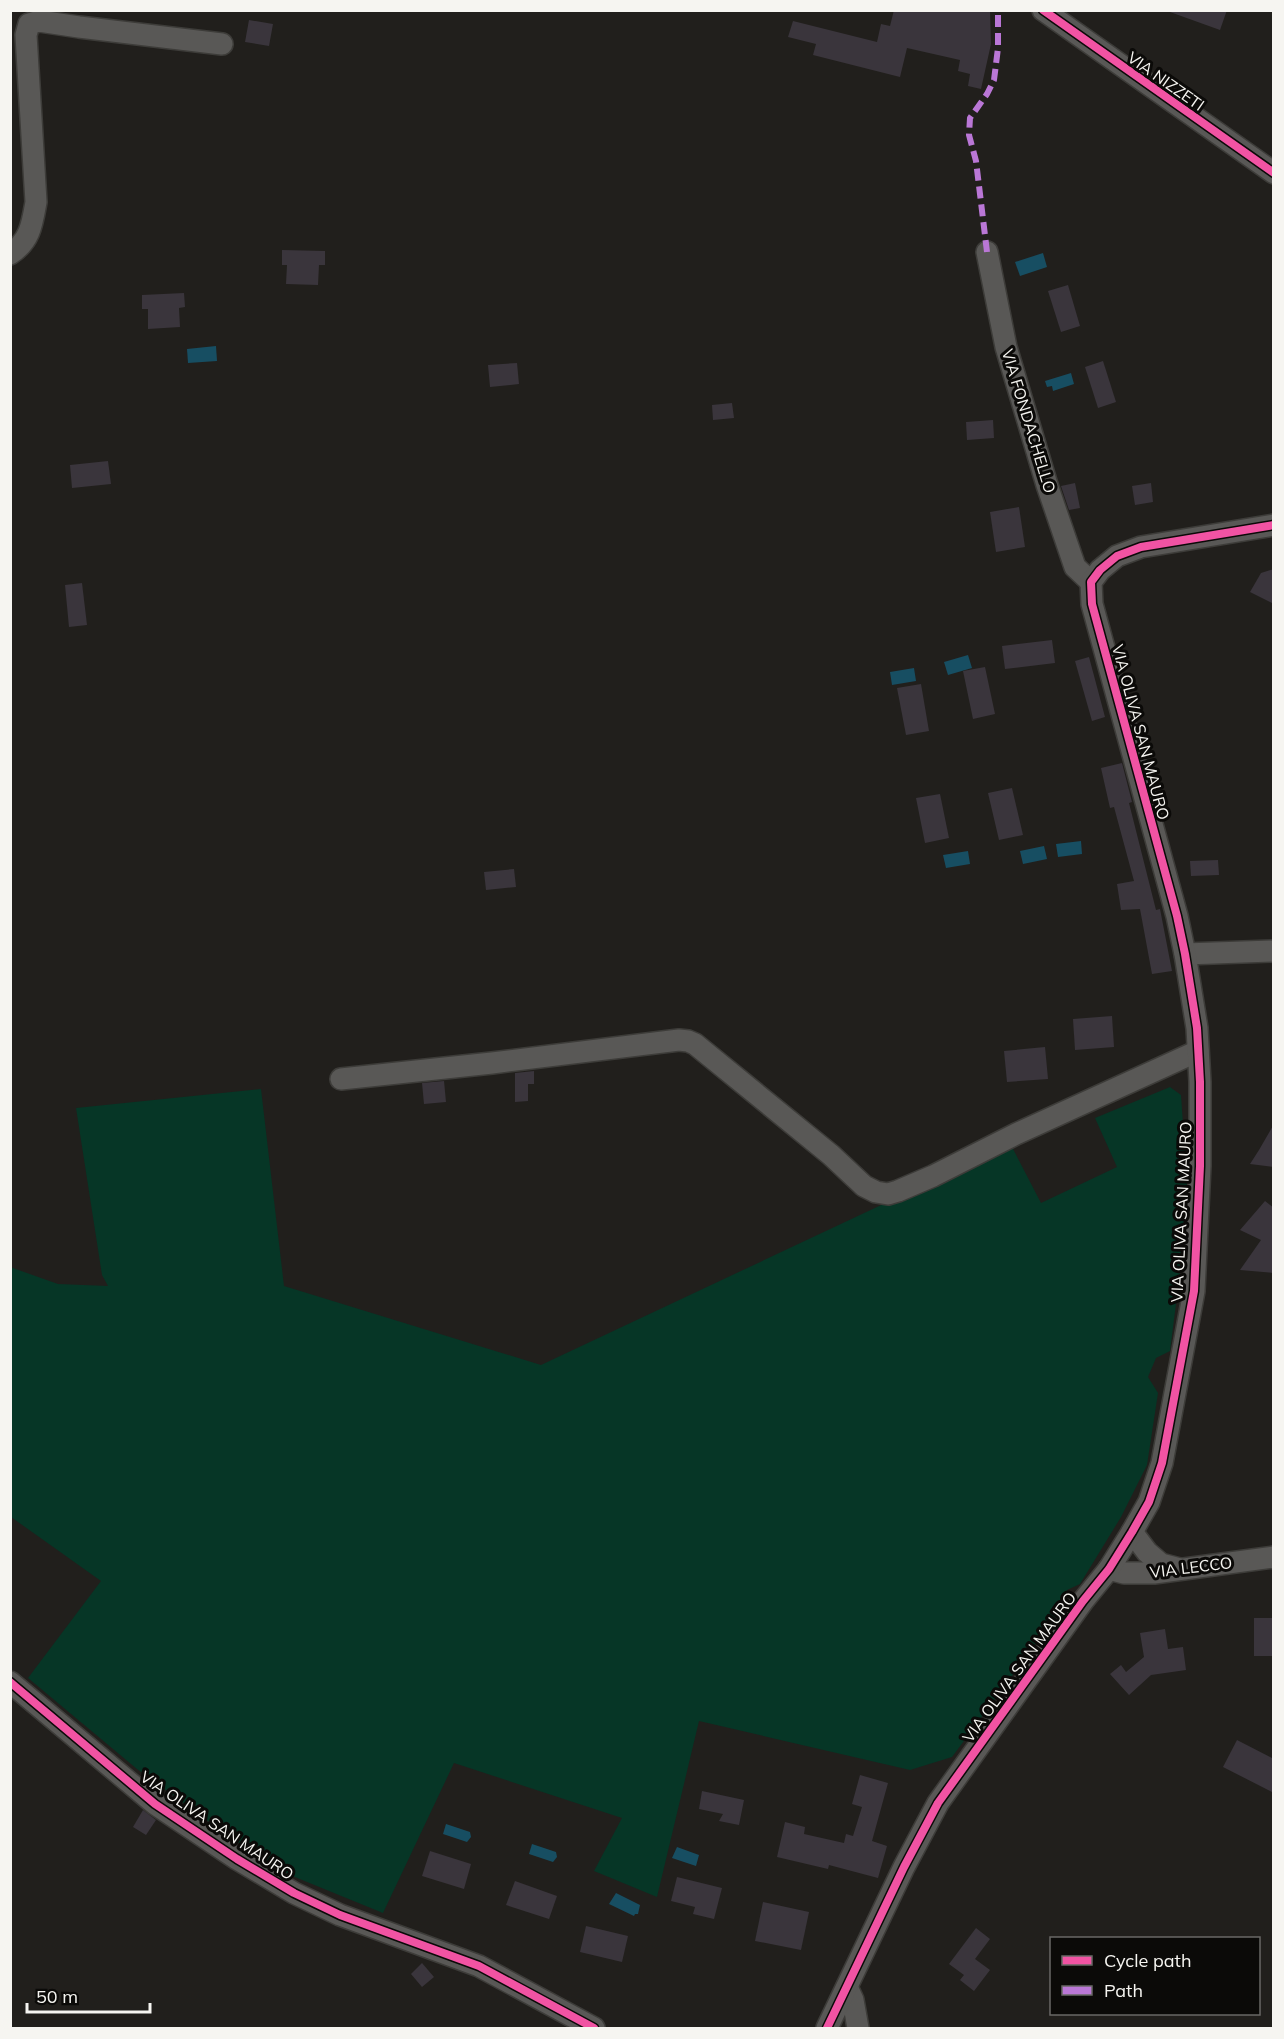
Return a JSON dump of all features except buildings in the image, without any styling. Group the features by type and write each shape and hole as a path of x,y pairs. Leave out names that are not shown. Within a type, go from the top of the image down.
{"street":[{"name":"VIA NIZZETI","path":"1043,10 1274,173"},
{"path":"10,255 20,248 32,227 36,202 26,35 29,24 39,21 222,44"},
{"name":"VIA FONDACHELLO","path":"987,252 1006,347 1047,485 1075,567 1091,582"},
{"path":"1091,582 1100,570 1117,556 1141,547 1274,525"},
{"name":"VIA OLIVA SAN MAURO","path":"827,2028 904,1867 938,1803 1083,1601 1109,1569 1149,1502 1162,1463 1194,1291 1200,1166 1200,1082 1197,1028 1177,916 1092,604 1091,582"},
{"path":"1185,954 1274,951"},
{"path":"341,1079 492,1064 679,1040 688,1041 695,1044 831,1155 864,1186 876,1192 888,1194 933,1176 1016,1134 1198,1051"},
{"path":"1132,1532 1147,1552 1161,1564 1180,1569"},
{"name":"VIA LECCO","path":"1109,1569 1124,1573 1154,1573 1274,1557"},
{"name":"VIA OLIVA SAN MAURO","path":"10,1682 155,1804 237,1859 294,1893 340,1915 479,1966 594,2028"},
{"path":"847,1987 854,2000 858,2028"}],"green space":[{"path":"1170,1087 1181,1095 1187,1182 1180,1272 1170,1351 1156,1358 1148,1377 1158,1393 1147,1465 1121,1517 1080,1584 1067,1590 1065,1604 952,1757 910,1770 699,1721 657,1897 594,1871 622,1818 454,1763 383,1913 290,1875 234,1840 137,1769 28,1678 101,1581 11,1517 10,1267 58,1284 108,1286 102,1275 76,1108 261,1089 284,1286 541,1365 877,1207 1012,1147 1041,1203 1117,1167 1095,1118"}],"water":[{"path":"1043,253 1047,267 1020,276 1015,262"},
{"path":"216,346 217,361 188,363 187,349"},
{"path":"1071,373 1074,384 1053,391 1052,386 1047,387 1045,381"},
{"path":"968,655 972,668 948,675 944,662"},
{"path":"914,668 916,681 892,685 890,672"},
{"path":"1081,841 1082,854 1058,857 1056,844"},
{"path":"1044,846 1047,859 1023,864 1020,851"},
{"path":"968,851 970,864 946,868 943,855"},
{"path":"446,1824 470,1832 471,1837 467,1842 443,1834"},
{"path":"532,1844 556,1852 557,1857 553,1862 529,1854"},
{"path":"677,1847 699,1855 696,1866 672,1858"},
{"path":"616,1893 640,1905 638,1914 634,1916 609,1904"}],"marked path":[{"path":"987,252 976,161 969,135 970,118 994,80 998,48 998,10"}],"cycle path":[{"path":"1043,10 1274,173"},
{"path":"827,2028 904,1867 938,1803 1083,1601 1109,1569 1149,1502 1162,1463 1194,1291 1200,1166 1200,1082 1197,1028 1177,916 1092,604 1091,582 1100,570 1117,556 1141,547 1274,525"},
{"path":"10,1682 155,1804 237,1859 294,1893 340,1915 479,1966 594,2028"}]}
